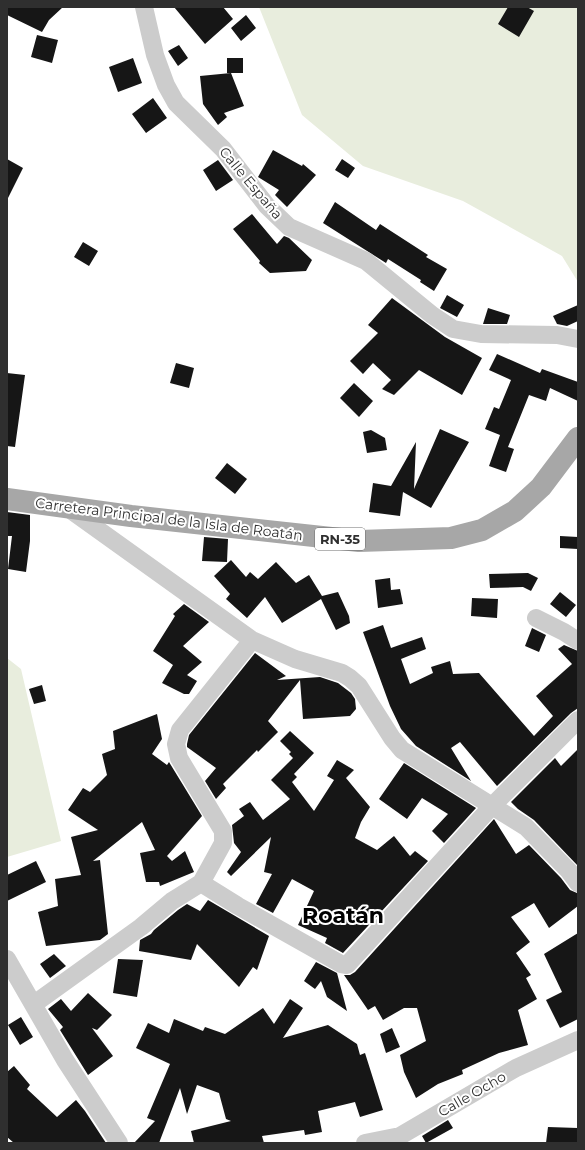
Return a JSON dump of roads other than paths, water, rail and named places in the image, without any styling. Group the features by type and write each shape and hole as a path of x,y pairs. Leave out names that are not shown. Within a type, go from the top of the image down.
{"main road":[{"name":"Carretera Principal de la Isla de Roatán","path":"7,499 131,516 359,541 451,538 482,530 515,511 541,487 578,438"}],"street":[{"name":"Calle España","path":"144,7 155,55 166,85 176,103 223,149 266,206 290,227 366,261 432,315 453,329 481,334 557,335 578,339"},
{"path":"65,506 252,640 295,659 342,673 350,678 359,686 392,738 402,750 526,827 569,871 578,883"},
{"path":"536,618 578,641"},
{"path":"34,1004 141,927 172,901 201,883 223,843 223,830 179,758 176,744 180,730 252,640"},
{"path":"201,883 341,964 348,965 492,806 578,720"},
{"path":"7,959 65,1060 119,1143"},
{"name":"Calle Ocho","path":"365,1143 400,1139 516,1068 578,1040"}],"district":[{"name":"Roatán","path":"343,915"}]}
